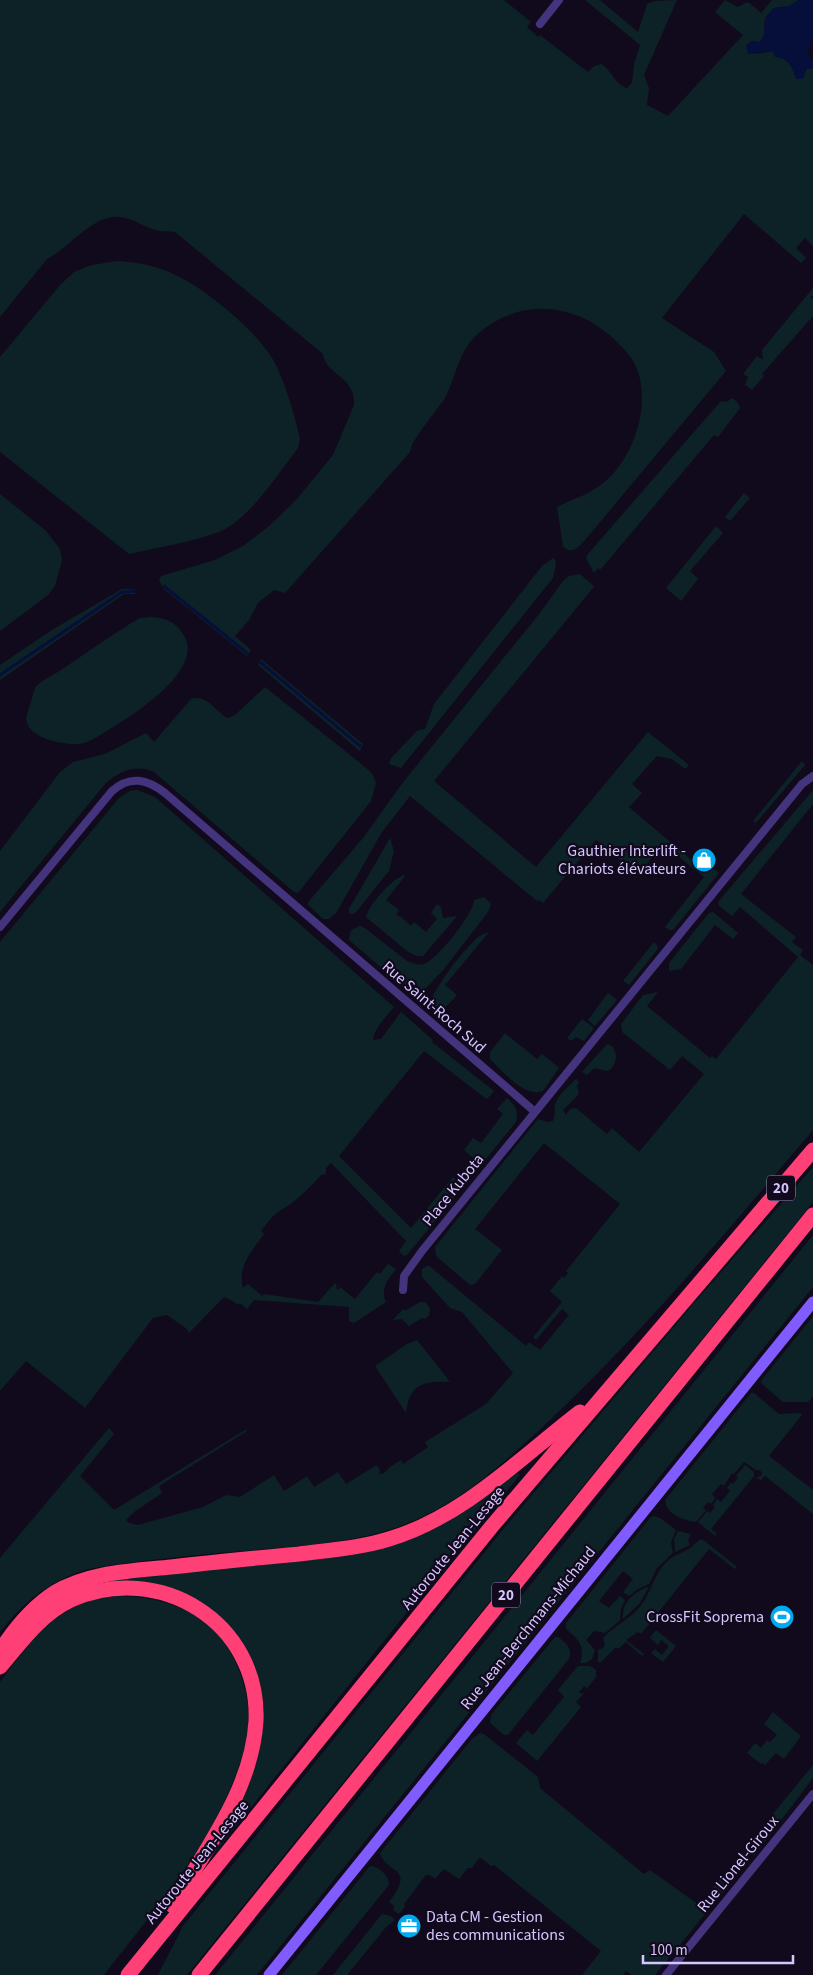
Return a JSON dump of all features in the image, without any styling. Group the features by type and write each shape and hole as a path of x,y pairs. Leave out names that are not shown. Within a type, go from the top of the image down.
{"highway":[{"name":"Autoroute Jean-Lesage","path":"128,1975 486,1534 603,1394 813,1150"},
{"name":"20","path":"199,1975 813,1215"},
{"path":"0,1651 17,1626 36,1607 59,1591 85,1580 105,1575 144,1570 347,1548 376,1542 414,1530 453,1510 478,1494 603,1394"},
{"path":"0,1667 32,1630 60,1606 87,1594 124,1588 159,1591 193,1605 218,1624 240,1653 251,1679 255,1701 255,1726 250,1755 240,1786 224,1818 151,1946"}],"street":[{"path":"540,24 560,0"},
{"path":"534,1111 597,1037 802,784 813,776"},
{"name":"Rue Saint-Roch Sud","path":"0,927 112,791 130,780 147,782 165,793 534,1111"},
{"name":"Place Kubota","path":"403,1290 403,1280 407,1270 534,1111"},
{"name":"Rue Jean-Berchmans-Michaud","path":"269,1975 813,1302"},
{"name":"Rue Lionel-Giroux","path":"666,1975 813,1794"}],"green space":[{"path":"0,0 504,0 531,22 527,27 538,37 540,35 588,72 594,66 601,64 619,83 627,88 632,83 634,64 640,45 585,0 600,0 638,32 647,4 654,1 677,0 644,75 649,88 647,105 668,116 743,35 715,12 725,0 738,7 747,2 761,13 772,0 799,0 789,6 774,8 765,18 764,35 760,42 751,41 756,54 773,51 797,66 807,69 813,68 813,246 805,238 796,248 806,258 801,263 744,214 662,318 714,352 726,371 586,539 572,550 566,549 563,546 557,507 601,485 617,470 625,457 632,444 641,414 641,383 637,369 623,348 602,329 586,319 568,313 550,309 532,309 514,313 480,332 473,338 463,353 446,397 425,424 412,444 410,452 285,593 274,590 258,603 249,620 235,636 251,650 247,656 164,589 159,581 161,576 215,560 243,546 268,527 296,500 333,455 354,405 353,395 346,382 329,367 323,354 175,232 155,230 124,218 110,217 100,221 47,259 0,317"},
{"path":"117,261 150,266 183,278 214,299 245,326 269,354 277,367 296,421 300,439 298,448 271,484 250,509 228,528 195,540 129,554 0,452 0,357 61,284 74,272 92,265"},
{"path":"813,288 813,296 809,297 813,299 813,316 762,374 764,376 752,390 745,385 748,377 743,374 757,356 763,360 762,350"},
{"path":"732,398 738,403 740,408 718,437 714,435 600,570 598,568 594,573 586,558 588,554 721,401 726,402"},
{"path":"744,493 750,498 730,521 725,517"},
{"path":"0,494 45,530 60,549 62,560 55,586 48,595 0,631"},
{"path":"716,526 723,533 690,571 698,579 681,601 666,588"},
{"path":"553,558 556,565 553,578 401,768 389,764 391,758 418,730 425,729 434,704 542,566"},
{"path":"580,574 594,586 593,588 434,781 536,867 648,732 689,765 685,769 672,759 657,756 632,784 642,793 629,807 701,868 706,863 719,873 673,930 669,930 665,927 704,877 663,844 638,875 596,840 543,903 539,900 537,901 410,796 382,832 336,913 329,919 323,919 308,905 309,901 363,838 404,781 540,613 563,581 569,576"},
{"path":"122,589 135,589 135,594 124,594 0,680 0,665 55,628"},
{"path":"140,618 165,619 173,623 183,634 188,648 184,663 175,678 161,692 129,717 85,743 61,743 34,733 27,723 27,716 34,691 38,685 128,625"},
{"path":"261,659 363,744 360,751 258,665"},
{"path":"265,687 365,767 373,775 376,783 371,801 298,893 294,892 154,772 134,769 122,772 105,784 0,912 0,851 60,772 73,762 105,754 146,733 154,742 191,699 197,698 206,701 227,718 235,715"},
{"path":"802,761 805,765 756,823 753,821"},
{"path":"137,790 155,797 394,1007 378,1027 373,1040 381,1039 401,1012 433,1040 432,1042 494,1091 487,1099 485,1098 424,1051 339,1156 411,1228 453,1177 464,1186 407,1255 404,1256 399,1251 406,1241 331,1163 326,1168 326,1174 321,1175 300,1196 268,1222 261,1231 264,1234 250,1253 242,1273 243,1288 248,1284 262,1296 264,1294 318,1302 335,1283 338,1290 340,1287 355,1299 377,1272 380,1274 388,1264 396,1269 384,1288 386,1302 354,1323 349,1321 349,1307 254,1300 247,1309 240,1303 238,1305 224,1297 189,1333 187,1329 167,1315 153,1318 85,1408 26,1361 0,1391 0,942 118,799 130,791"},
{"path":"813,790 813,804 741,894 796,937 792,942 803,950 800,955 813,965 813,1130 686,1278 621,1349 525,1444 466,1491 434,1511 395,1528 358,1538 278,1548 160,1559 106,1566 78,1572 58,1581 39,1593 0,1632 0,1558 109,1428 114,1434 80,1476 114,1510 245,1430 247,1431 159,1486 162,1493 134,1512 126,1520 129,1523 138,1525 203,1507 226,1495 240,1497 274,1475 284,1491 307,1476 314,1487 338,1472 346,1484 377,1465 380,1470 379,1474 383,1474 401,1460 403,1464 428,1447 425,1442 486,1404 513,1373 462,1312 450,1308 422,1277 422,1269 428,1265 526,1346 529,1342 540,1350 569,1315 562,1309 536,1340 533,1337 562,1302 550,1291 562,1276 564,1278 568,1273 566,1271 620,1204 544,1143 475,1229 502,1250 475,1284 470,1285 436,1256 435,1247 538,1119 547,1122 553,1121 556,1101 576,1079 579,1082 577,1086 579,1094 563,1110 566,1115 570,1109 576,1108 607,1134 612,1128 639,1152 704,1074 682,1056 670,1070 622,1032 621,1024 643,995 658,992 647,1006 710,1058 712,1056 716,1059 798,957 740,907 732,916 719,906 718,902"},
{"path":"390,838 394,851 389,871 356,912 353,914 349,913 349,909"},
{"path":"404,875 386,900 399,910 396,914 399,917 411,926 414,922 426,932 437,919 431,913 437,904 441,907 443,918 457,916 423,956 417,956 408,952 366,917 372,905 382,893 393,882"},
{"path":"484,897 491,904 488,912 444,969 420,992 414,993 409,991 349,940 351,930 360,926 407,961 424,964 432,959 455,934 468,914 474,900"},
{"path":"713,912 738,933 733,939 715,925 681,969 669,971 669,963 709,913"},
{"path":"489,932 445,985 457,995 439,1014 429,1006 436,990 469,946 478,937"},
{"path":"654,942 658,947 657,950 629,985 623,981"},
{"path":"608,993 617,1000 595,1026 588,1020"},
{"path":"582,1019 594,1028 584,1041 576,1037 571,1041 567,1038"},
{"path":"505,1033 537,1059 542,1054 559,1068 543,1091 529,1091 521,1087 490,1059 490,1052"},
{"path":"607,1044 612,1046 616,1055 615,1063 611,1069 607,1071 594,1068 587,1075 582,1072"},
{"path":"507,1098 516,1108 516,1122 481,1165 464,1150 473,1138 481,1143 503,1114 497,1109"},
{"path":"813,1167 813,1202 187,1975 158,1975 183,1926 505,1527 696,1301"},
{"path":"813,1235 813,1287 257,1975 215,1975"},
{"path":"420,1302 425,1302 430,1308 429,1316 425,1319 422,1318 409,1326 402,1319 393,1320 402,1310 406,1310"},
{"path":"813,1316 813,1396 808,1402 783,1402 761,1381"},
{"path":"417,1340 450,1382 432,1382 419,1386 411,1396 406,1413 375,1366 407,1344"},
{"path":"751,1393 754,1393 779,1414 800,1413 802,1415 769,1456 813,1490 813,1514 765,1476 761,1480 756,1478 761,1476 762,1472 744,1462 734,1474 732,1473 724,1486 721,1484 712,1494 715,1498 711,1504 708,1502 703,1508 706,1510 696,1522 676,1516 666,1505 665,1500"},
{"path":"745,1465 754,1472 754,1476 711,1529 717,1534 715,1536 698,1522 707,1511 710,1513 715,1507 713,1505 717,1499 721,1502 730,1491 727,1488 731,1482 733,1484 738,1478 736,1476"},
{"path":"514,1470 520,1475 423,1592 213,1855 210,1853 239,1808 263,1726 261,1688 251,1659 197,1600 165,1586 131,1581 52,1600 97,1581 303,1560 379,1550 423,1534"},
{"path":"654,1516 660,1518 676,1530 671,1543 673,1553 657,1568 649,1584 629,1596 623,1592 633,1579 623,1571 599,1601 609,1608 620,1596 625,1600 621,1609 620,1620 605,1633 596,1631 591,1634 586,1640 595,1650 592,1659 586,1663 580,1663 582,1652 580,1643 566,1629 566,1623 650,1518"},
{"path":"678,1531 691,1534 688,1541 690,1545 675,1552 674,1539"},
{"path":"702,1539 737,1567 735,1569 709,1549 641,1634 638,1632 626,1640 644,1654 642,1656 626,1642 618,1649 616,1647 601,1662 598,1662 598,1650 603,1648 605,1644 603,1638 639,1608 665,1564"},
{"path":"649,1587 640,1603 623,1619 624,1608 630,1598 638,1591"},
{"path":"116,1596 147,1598 177,1607 191,1613 216,1632 231,1654 244,1685 249,1717 242,1756 225,1800 196,1853 104,1975 0,1975 0,1682 32,1641 49,1623 70,1609 94,1599"},
{"path":"656,1630 676,1646 663,1662 651,1653 655,1649 662,1655 669,1646 661,1640 658,1645 650,1638"},
{"path":"555,1637 564,1641 568,1646 570,1652 569,1659 508,1735 504,1735 490,1723 491,1715"},
{"path":"578,1666 590,1666 596,1670 596,1677 586,1690 584,1686 579,1692 581,1694 584,1693 576,1702 581,1707 537,1761 516,1743 527,1730 533,1735 564,1697 558,1690"},
{"path":"773,1712 801,1736 784,1759 776,1753 765,1765 747,1753 755,1743 761,1748 767,1740 770,1742 777,1735 764,1724"},
{"path":"480,1733 484,1734 538,1777 540,1788 644,1874 650,1870 699,1905 724,1874 728,1874 734,1879 655,1975 631,1975 626,1971 623,1975 582,1975 601,1951 494,1865 491,1866 481,1858 478,1859 472,1868 468,1868 459,1879 444,1869 435,1879 430,1875 426,1875 404,1904 405,1907 399,1914 393,1910 394,1906 389,1902 397,1890 400,1876 383,1860 380,1853 472,1739"},
{"path":"813,1765 813,1778 754,1856 745,1848"},
{"path":"370,1866 379,1869 385,1874 389,1883 388,1886 316,1975 282,1975"},
{"path":"382,1914 391,1916 395,1920 387,1926 347,1975 333,1975"}],"shaded area":[{"path":"799,0 813,0 813,39 807,53 813,60 813,68 807,69 803,79 796,79 787,61 775,57 773,51 748,54 746,46 751,41 760,42 764,35 765,18 774,8 789,6"}],"waterway":[{"path":"164,586 247,653"},
{"path":"0,675 122,592 134,591"},
{"path":"260,662 360,746"}],"place":[{"name":"Gauthier Interlift - Chariots élévateurs","path":"704,860"},
{"name":"CrossFit Soprema","path":"782,1617"},
{"name":"Data CM - Gestion des communications","path":"409,1926"}]}
